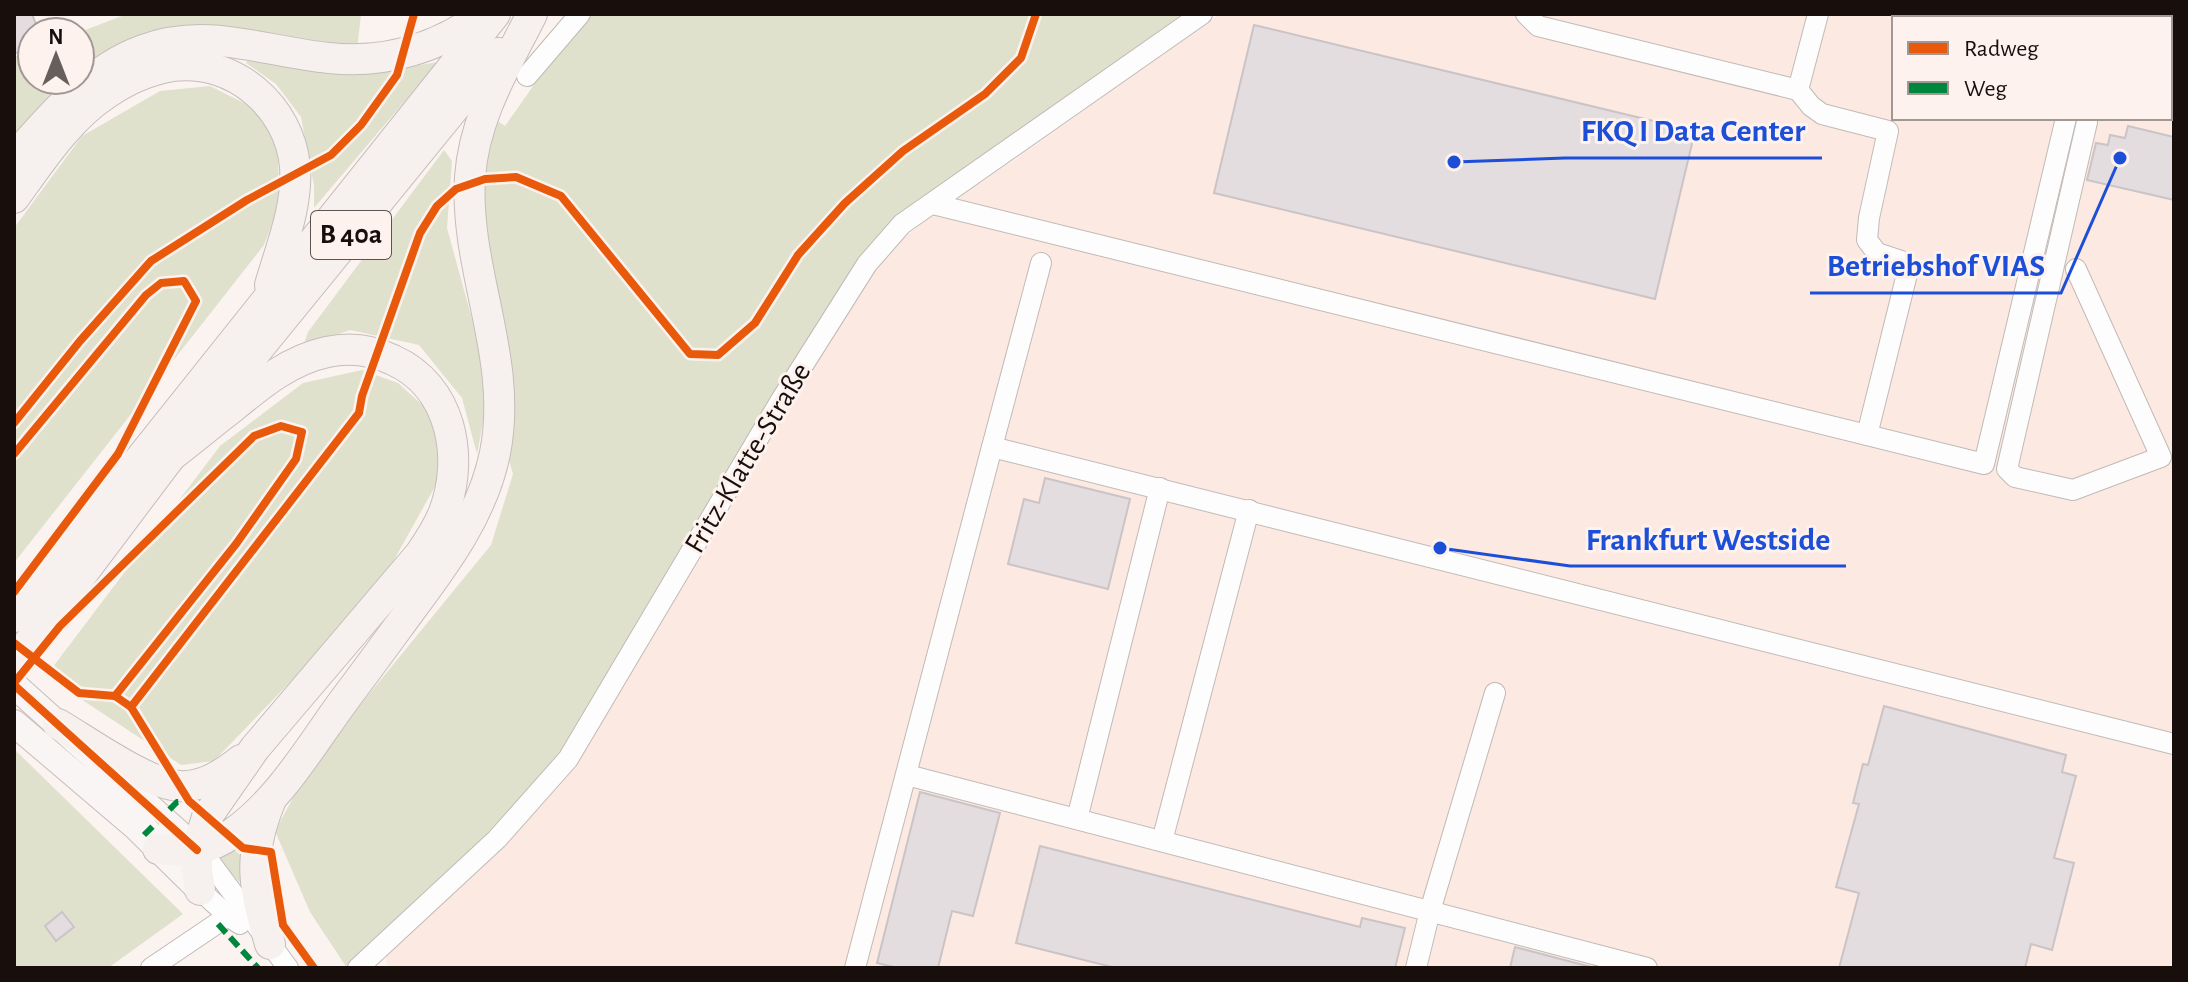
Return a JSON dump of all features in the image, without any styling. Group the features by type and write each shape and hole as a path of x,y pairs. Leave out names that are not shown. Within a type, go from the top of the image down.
{"highway":[{"path":"14,158 88,82 141,50 182,40 226,40 330,58 378,59 410,52 468,27 485,14"},
{"name":"B 40a","path":"267,298 495,14"},
{"path":"158,849 197,850 230,835 271,799 447,561 478,507 495,454 499,396 491,326 469,207 471,162 484,112 531,14"},
{"name":"B 40a","path":"171,456 531,14"},
{"path":"14,198 52,147 104,95 126,81 174,66 218,70 239,79 257,92 273,108 284,127 295,168 292,206 267,298 30,612 14,661"},
{"path":"30,612 171,456 291,364 331,351 378,354 401,363 417,374 440,402 452,436 454,455 450,492 434,533 404,576 255,748 207,817 197,850 200,890"},
{"path":"58,724 133,769 181,787 219,775 255,748"},
{"path":"271,799 255,849 257,892 279,956"}],"main road":[{"path":"14,685 197,850"},
{"path":"14,723 135,826 200,890"}],"street":[{"path":"527,76 580,14"},
{"name":"Fritz-Klatte-Straße","path":"358,968 497,839 568,759 781,400 867,264 902,224 1202,14"},
{"path":"1526,14 1538,26 1798,90 1822,114 1888,131 1867,240 1877,253 1904,262 1907,274 1867,435"},
{"path":"1798,90 1818,14"},
{"path":"933,204 1984,464 2066,120"},
{"path":"2076,269 2167,461 2073,490 2015,477 2007,469 2087,122"},
{"path":"855,968 1041,263"},
{"path":"992,447 2174,744"},
{"path":"1077,819 1160,488"},
{"path":"1162,841 1249,510"},
{"path":"1416,968 1495,693"},
{"path":"907,775 1647,968"},
{"path":"197,850 212,865 279,956"},
{"path":"200,890 279,956"},
{"path":"151,968 228,916"}],"shaded area":[{"path":"1220,14 2053,14 2056,16 1892,16 1892,120 2172,120 2172,16 2056,14 2174,14 2174,968 388,968 386,958 392,950 503,846 569,772 865,282 891,249 932,215"}],"green space":[{"path":"127,14 364,14 361,15 356,59 226,40 14,158 14,57 16,96 96,96 96,26"},
{"path":"590,14 1202,14 902,224 568,759 358,968 347,968 310,912 275,831 311,765 491,545 513,474 499,425 482,287 484,112 505,126"},
{"path":"251,55 375,72 438,62 314,208 314,186 301,117 276,84 246,63"},
{"path":"210,86 256,109 277,141 280,203 264,245 14,563 14,228 82,136 160,91"},
{"path":"444,150 452,161 447,228 473,323 488,395 477,454 462,398 419,345 350,330 303,347 308,332"},
{"path":"362,370 398,383 428,410 441,453 437,483 375,594 214,761 181,765 46,676 220,446 303,383"},
{"path":"14,749 183,914 108,968 14,968"},
{"path":"231,848 246,859 249,893 214,854"}],"building":[{"path":"14,14 32,14 16,16 14,54"},
{"path":"1254,25 1695,131 1655,299 1214,193"},
{"path":"2128,126 2174,137 2174,200 2087,180 2096,143 2108,145 2110,135 2125,138"},
{"path":"1045,478 1130,499 1108,589 1008,564 1024,499 1039,503"},
{"path":"1884,706 2066,755 2062,772 2076,776 2054,858 2074,863 2052,950 2031,944 2025,968 1839,968 1859,893 1836,887 1859,804 1853,803 1863,764 1868,765"},
{"path":"920,792 1000,813 973,916 952,911 938,968 898,968 877,963"},
{"path":"1040,846 1360,927 1362,918 1405,928 1395,968 1116,968 1016,943"},
{"path":"62,912 74,927 56,941 45,926"},
{"path":"1515,947 1595,968 1510,968"}],"railway":[{"path":"2092,14 2096,16"},
{"path":"2112,14 2116,16"}],"marked path":[{"path":"144,835 177,802 189,801"},
{"path":"218,924 258,968"}],"cycle path":[{"path":"14,423 80,341 151,261 247,200 331,155 361,125 397,75 414,14"},
{"path":"131,707 359,413 362,396 420,233 437,206 456,189 485,179 516,177 561,196 690,354 718,355 755,323 798,255 845,203 903,151 985,94 1021,58 1036,14"},
{"path":"14,454 146,295 161,283 184,281 196,301 118,454 14,592"},
{"path":"14,683 60,626 254,436 281,426 302,432 296,459 236,544 115,696"},
{"path":"14,643 79,693 115,696 131,707 189,801 243,848 271,852 283,925 314,968"},
{"path":"14,685 197,850"}],"place":[{"name":"Betriebshof VIAS","path":"2120,158"},
{"name":"FKQ I Data Center","path":"1454,162"},
{"name":"Frankfurt Westside","path":"1440,548"}]}
